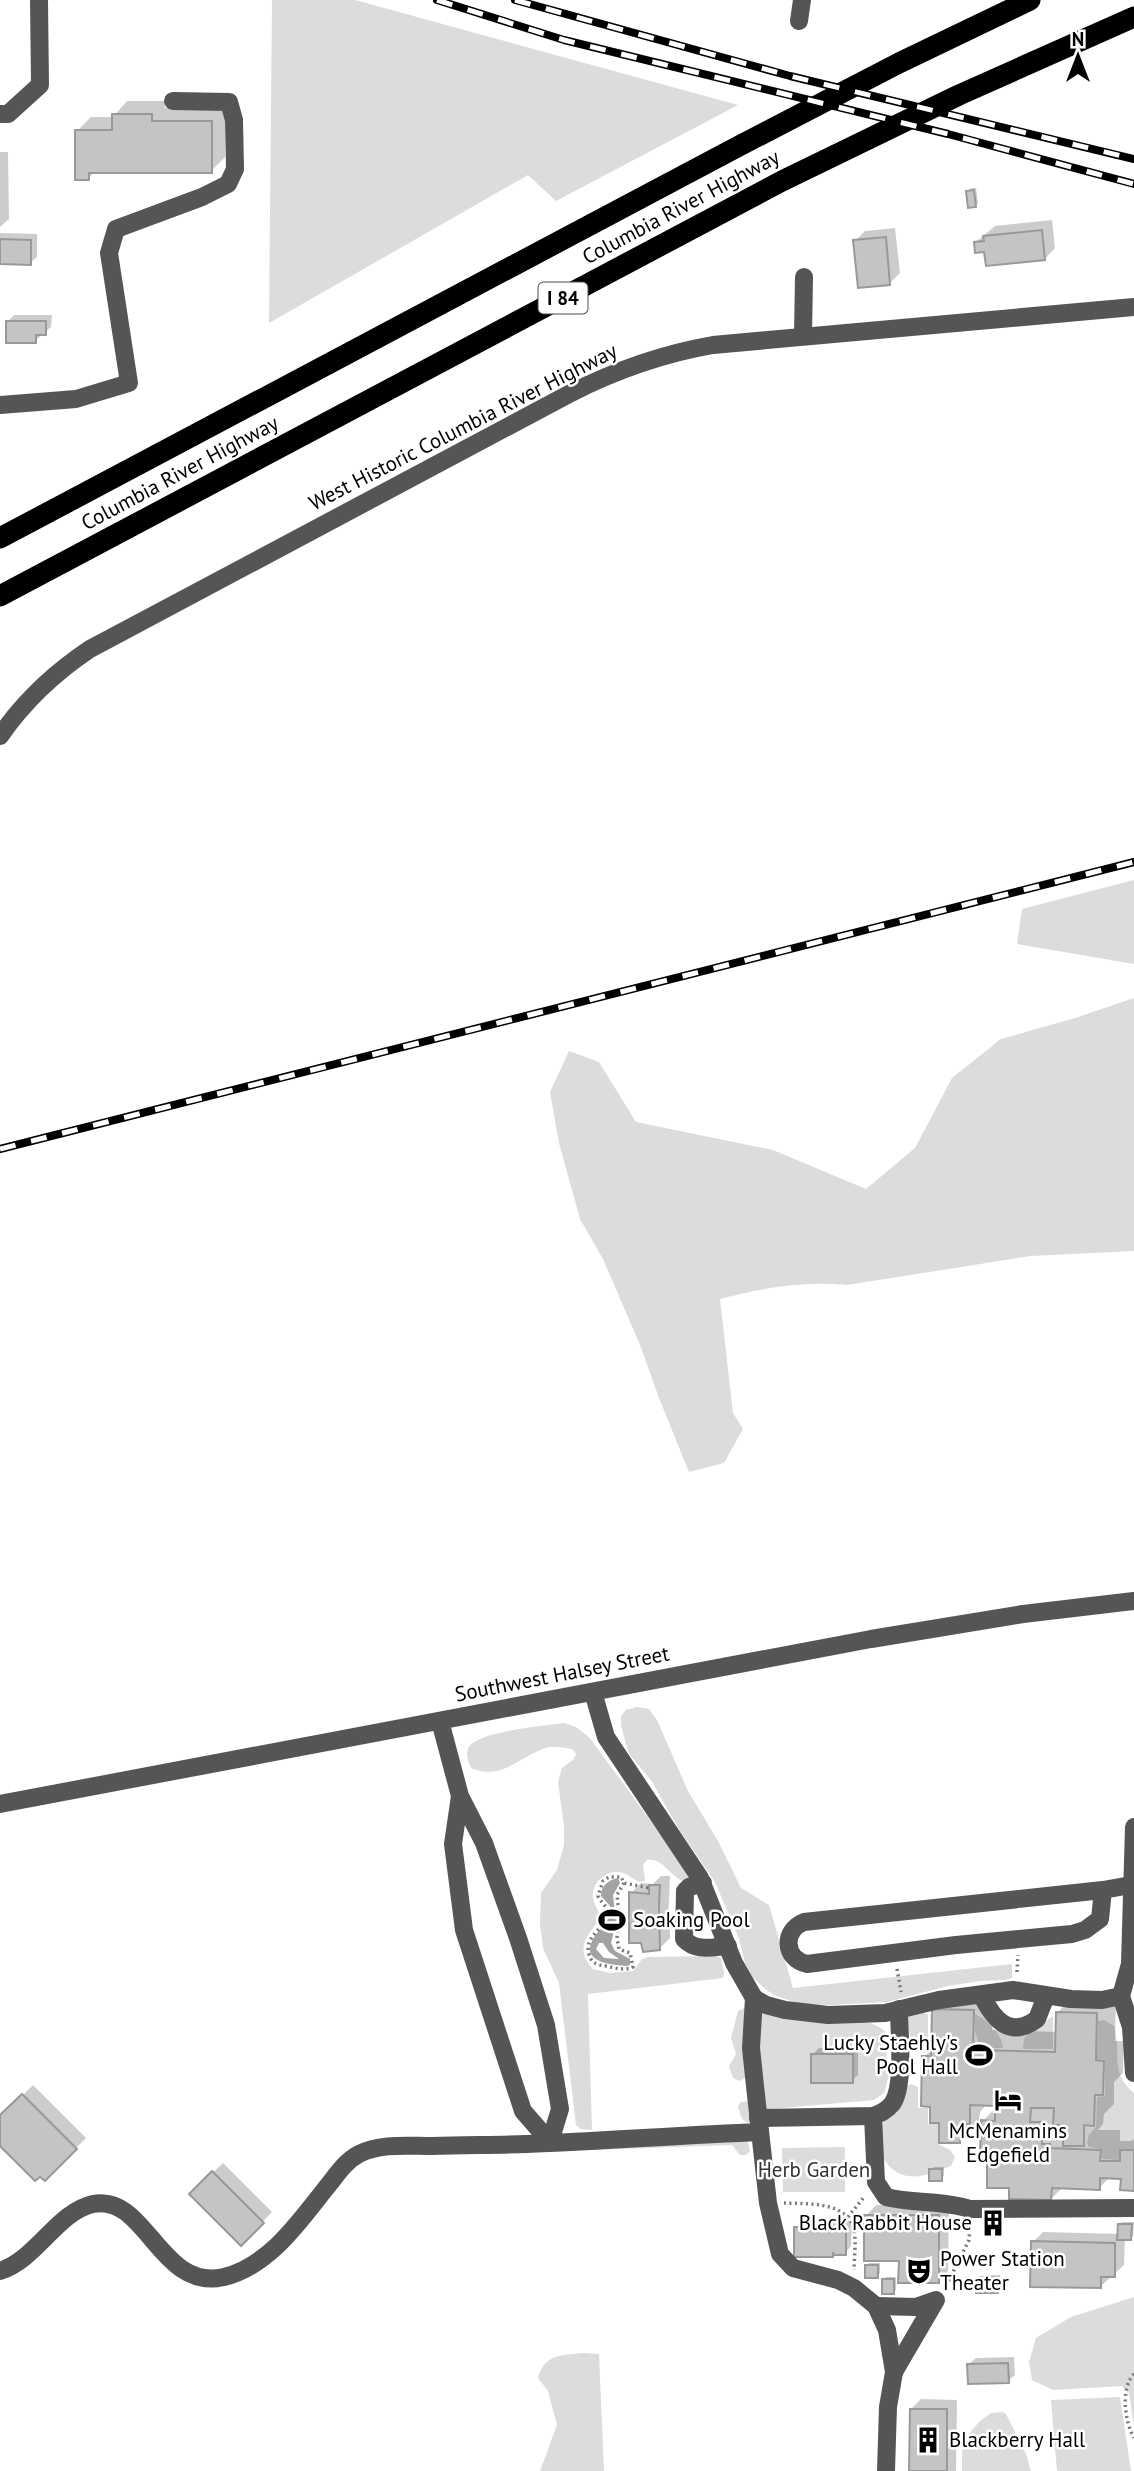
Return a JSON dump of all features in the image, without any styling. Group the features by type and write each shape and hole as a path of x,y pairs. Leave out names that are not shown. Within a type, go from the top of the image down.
{"highway":[{"name":"Columbia River Highway","path":"0,538 739,146 899,63 1030,0"},
{"name":"Columbia River Highway","path":"0,596 782,181 970,90 1134,17"}],"street":[{"path":"0,114 8,114 40,85 39,0"},
{"path":"800,21 802,0"},
{"path":"0,405 76,399 129,383 109,253 116,229 202,197 228,184 235,169 234,120 229,102 173,102"},
{"path":"803,336 804,277"},
{"name":"West Historic Columbia River Highway","path":"0,736 29,698 51,677 90,649 604,376 643,361 687,349 803,336 1134,307"},
{"name":"Southwest Halsey Street","path":"0,1804 871,1639 1023,1614 1134,1601"},
{"path":"593,1692 606,1737 703,1883 727,1946 754,1998 766,2004 807,2014 870,2014 900,2004 1016,1990 1046,1996 1102,2000 1121,1996"},
{"path":"440,1721 460,1796 484,1843 519,1938 546,2025 560,2109 550,2142"},
{"path":"460,1796 453,1844 464,1930 523,2111 550,2142"},
{"path":"1134,1827 1130,1964 1121,1996 1131,2027 1134,2073"},
{"path":"703,1883 685,1891 684,1939 692,1946 700,1948 727,1946"},
{"path":"1103,1890 1100,1919 1085,1930 1072,1934 807,1964 795,1959 788,1948 793,1929 804,1923 1131,1885"},
{"path":"982,1996 998,2020 1019,2028 1037,2019 1046,1996"},
{"path":"754,1998 751,2048 768,2203 780,2254 793,2268 838,2280 854,2288 876,2306 887,2330 894,2372 888,2407 886,2471"},
{"path":"0,2271 15,2266 73,2213 92,2204 105,2203 121,2208 133,2218 179,2268 191,2274 221,2278 251,2265 282,2240 341,2169 360,2153 390,2146 550,2142 873,2116 884,2112 893,2103 898,2089 900,2004"},
{"path":"873,2116 876,2182 886,2197 911,2202 953,2203 970,2209 1134,2208"},
{"path":"876,2306 916,2307 940,2295"},
{"path":"894,2372 940,2295"}],"path":[{"path":"616,1876 621,1877 624,1883 617,1895 617,1945 619,1949 630,1953 633,1962 631,1969 597,1964 589,1956 589,1941 608,1914 598,1896 603,1881 616,1876"},
{"path":"624,1883 649,1888"},
{"path":"608,1914 619,1914"},
{"path":"895,1953 900,2004"},
{"path":"848,2217 876,2182"},
{"path":"768,2203 825,2206 848,2217 854,2228 854,2288"},
{"path":"940,2295 969,2240 970,2209"},
{"path":"1134,2374 1126,2385 1125,2397 1130,2431 1134,2438"}],"green space":[{"path":"272,0 355,0 738,105 556,201 528,175 269,323"},
{"path":"1134,880 1134,964 1017,944 1022,909"},
{"path":"1134,998 1134,1251 1031,1256 847,1285 783,1286 720,1299 733,1413 743,1429 724,1463 689,1472 640,1345 603,1259 580,1219 559,1143 550,1092 569,1051 599,1062 636,1122 773,1150 866,1189 915,1148 952,1078 1001,1039"},
{"path":"637,1707 649,1709 657,1720 688,1791 718,1841 741,1888 769,1905 793,1988 1012,1964 1012,1978 948,1986 887,2002 832,2005 801,2004 776,1996 765,1989 753,1978 745,1963 739,1939 715,1882 680,1831 651,1780 629,1754 621,1716 626,1710"},
{"path":"564,1723 576,1727 589,1737 689,1873 689,1878 683,1881 662,1864 647,1860 643,1865 645,1881 640,1882 620,1872 603,1876 596,1885 593,1896 601,1918 583,1948 587,1962 593,1969 610,1973 633,1971 642,1959 649,1957 716,1956 721,1958 724,1972 723,1978 588,1994 592,2130 581,2129 576,2125 559,1983 543,1948 540,1924 541,1893 557,1870 564,1845 558,1782 562,1768 573,1760 576,1754 572,1749 549,1747 493,1772 471,1768 467,1755 469,1747 475,1741 485,1737"},
{"path":"748,2006 802,2021 864,2021 885,2031 888,2079 884,2093 874,2100 770,2109 748,2123 742,2119 738,2107 740,2102 751,2101 749,2076 739,2081 733,2078 729,2066 736,2054 731,2038 738,2011"},
{"path":"910,2013 928,2014 928,2048 925,2053 920,2053 910,2034"},
{"path":"975,2014 993,2028 1003,2048 986,2048 979,2045 975,2031"},
{"path":"1053,2016 1053,2049 1023,2049 1027,2035"},
{"path":"1104,2020 1114,2026 1121,2078 1134,2093 1134,2149 1119,2149 1119,2160 1102,2159 1101,2149 1089,2147 1087,2143 1089,2135 1096,2127 1097,2097 1105,2096 1105,2059 1097,2059 1098,2021"},
{"path":"911,2084 918,2087 918,2108 928,2108 928,2124 938,2124 938,2144 950,2150 955,2157 951,2166 920,2176 896,2172 885,2161 879,2146 884,2121 897,2110 907,2086"},
{"path":"747,2139 750,2151 746,2155 740,2155 732,2145 593,2150 595,2144"},
{"name":"Herb Garden","path":"845,2147 845,2192 783,2192 782,2148"},
{"path":"1134,2297 1134,2427 1129,2393 1122,2386 1053,2390 1032,2380 1029,2362 1036,2338 1071,2317"},
{"path":"568,2354 599,2354 604,2471 540,2471 557,2425 548,2391 538,2378 549,2360"},
{"path":"1120,2397 1131,2471 1057,2471 1051,2400"},
{"path":"1003,2412 1026,2454 1031,2471 962,2471 962,2452 967,2436 991,2413"}],"shaded area":[{"name":"Soaking Pool","path":"618,1878 620,1883 613,1895 616,1923 611,1943 615,1951 630,1959 630,1965 627,1966 600,1961 591,1954 590,1948 611,1913 610,1906 601,1896 602,1889 608,1882","holes":["599,1943 603,1943 609,1952 619,1959 604,1958 596,1949"]}],"building":[{"path":"112,114 152,114 152,121 212,121 212,173 89,173 89,180 75,180 75,130 112,130"},
{"path":"974,190 976,207 968,208 966,191"},
{"path":"1042,230 1045,260 986,266 984,252 975,253 974,242 984,241 983,236"},
{"path":"886,237 890,285 858,288 853,240"},
{"path":"0,239 31,240 31,265 0,264"},
{"path":"6,321 46,321 46,335 36,335 36,343 6,343"},
{"path":"649,1885 660,1885 660,1950 643,1952 641,1943 629,1943 629,1892 649,1894"},
{"name":"McMenamins Edgefield","path":"932,2009 974,2010 973,2050 1055,2052 1056,2012 1097,2013 1096,2060 1104,2061 1103,2095 1095,2095 1094,2126 1084,2125 1084,2146 1063,2146 1063,2125 1053,2125 1054,2108 1031,2108 1030,2122 1042,2122 1042,2144 1050,2144 1050,2148 1101,2150 1100,2161 1120,2161 1120,2150 1134,2150 1134,2191 1120,2190 1121,2179 1100,2178 1100,2190 1052,2188 1051,2200 1009,2199 1009,2188 987,2188 987,2156 980,2156 981,2120 995,2121 995,2106 970,2105 970,2124 960,2124 960,2143 939,2143 939,2123 930,2123 930,2107 921,2106 922,2056 931,2056"},
{"path":"811,2054 853,2054 853,2083 811,2083"},
{"path":"22,2094 77,2149 45,2181 40,2177 35,2181 0,2146 0,2115"},
{"path":"929,2169 942,2169 942,2181 929,2181"},
{"path":"212,2171 264,2223 241,2246 189,2194"},
{"path":"864,2215 939,2215 939,2283 898,2283 899,2261 864,2261"},
{"name":"Black Rabbit House","path":"985,2217 1002,2218 1002,2228 984,2227"},
{"path":"1118,2224 1132,2224 1131,2240 1117,2240"},
{"path":"794,2227 833,2227 833,2231 835,2227 846,2227 846,2255 834,2255 833,2252 833,2257 794,2257"},
{"path":"1031,2241 1115,2243 1115,2277 1101,2277 1101,2288 1030,2287"},
{"path":"865,2265 878,2265 878,2278 865,2278"},
{"path":"998,2277 998,2293 976,2293 976,2278"},
{"path":"882,2279 894,2279 894,2294 882,2294"},
{"path":"1008,2363 1009,2383 968,2384 967,2364"},
{"name":"Blackberry Hall","path":"910,2409 947,2409 947,2471 909,2471"}],"railway":[{"path":"437,0 564,40 948,134 1134,184"},
{"path":"515,0 790,76 1134,159"},
{"path":"0,1149 1134,862"}],"place":[{"name":"Soaking Pool","path":"612,1920"},
{"name":"Lucky Staehly's Pool Hall","path":"979,2055"},
{"name":"McMenamins Edgefield","path":"1008,2100"},
{"name":"Black Rabbit House","path":"993,2223"},
{"name":"Power Station Theater","path":"919,2271"},
{"name":"Blackberry Hall","path":"928,2440"}]}
